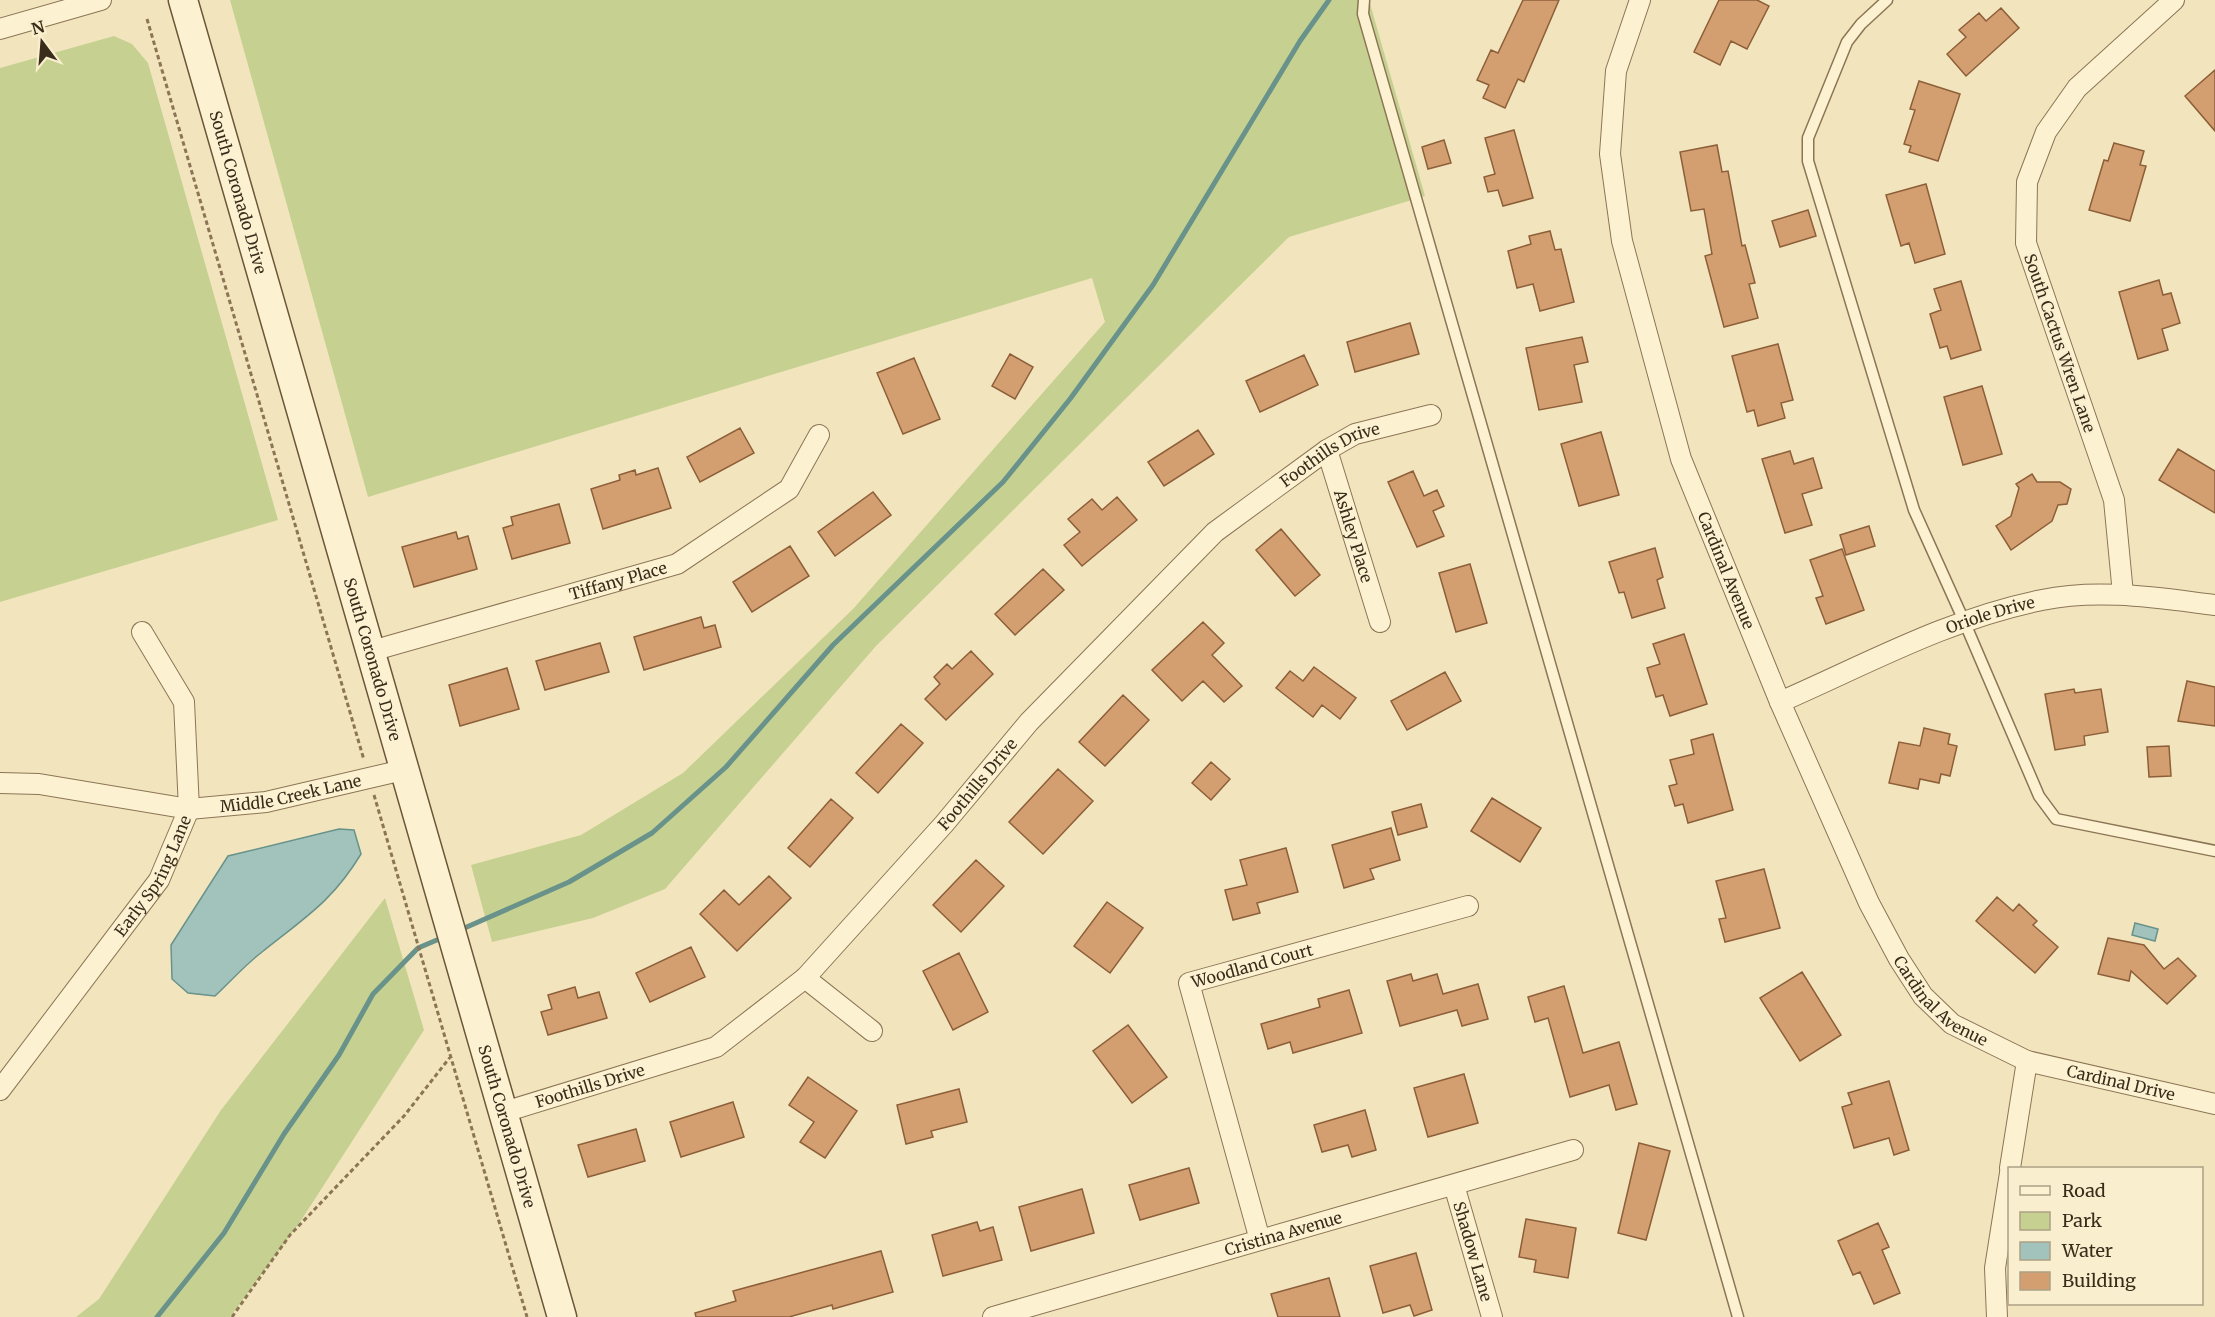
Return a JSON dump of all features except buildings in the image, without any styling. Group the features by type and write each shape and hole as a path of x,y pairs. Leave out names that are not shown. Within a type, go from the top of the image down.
{"street":[{"path":"0,29 100,0"},
{"name":"South Coronado Drive","path":"183,0 501,1113 562,1317"},
{"name":"Cardinal Avenue","path":"1640,0 1616,71 1610,154 1622,241 1681,459 1780,702 1869,903 1899,959 1923,996 1952,1024 2027,1061"},
{"name":"South Cactus Wren Lane","path":"2123,594 2114,500 2026,243 2027,182 2046,132 2077,88 2174,0"},
{"name":"Foothills Drive","path":"501,1113 716,1047 805,978 944,824 1029,722 1215,532 1327,450 1355,434 1431,415"},
{"name":"Tiffany Place","path":"369,652 677,564 789,489 819,435"},
{"name":"Ashley Place","path":"1327,450 1380,622"},
{"name":"Oriole Drive","path":"1780,702 1964,621 2044,599 2123,594 2215,605"},
{"name":"Early Spring Lane","path":"0,1090 159,880 189,809 184,702 142,632"},
{"name":"Middle Creek Lane","path":"0,783 39,784 189,809 266,802 403,770"},
{"name":"Woodland Court","path":"1260,1240 1189,983 1468,906"},
{"path":"805,978 872,1031"},
{"path":"2011,1167 2027,1061"},
{"name":"Cardinal Drive","path":"2027,1061 2215,1104"},
{"name":"Cristina Avenue","path":"993,1317 1574,1150"},
{"path":"1997,1317 1995,1268 2008,1184"},
{"name":"Shadow Lane","path":"1454,1185 1492,1317"}],"lane":[{"path":"1364,0 1363,14 1738,1317"},
{"path":"1887,0 1861,24 1847,42 1808,138 1808,161 1914,510 2039,796 2056,819 2215,851"}],"path":[{"path":"147,19 527,1317"},
{"path":"232,1317 290,1235 404,1116 451,1056"}],"green space":[{"path":"230,0 1369,0 1425,196 1289,237 876,646 665,889 593,918 492,942 471,865 581,835 683,773 853,609 1105,322 1092,278 368,497"},
{"path":"114,36 132,44 148,63 278,520 0,602 0,68"},
{"path":"385,898 424,1030 300,1222 230,1317 76,1317 99,1299 221,1110"}],"water":[{"path":"339,829 354,830 361,854 339,885 304,919 256,957 215,996 188,993 172,979 171,945 228,856"},
{"path":"2135,923 2158,929 2155,941 2132,935"}],"waterway":[{"path":"460,930 569,882 652,833 726,767 833,645 1003,482 1070,399 1153,285 1300,41 1329,0"},
{"path":"157,1317 224,1233 284,1134 339,1055 373,994 418,948 444,937"}]}
